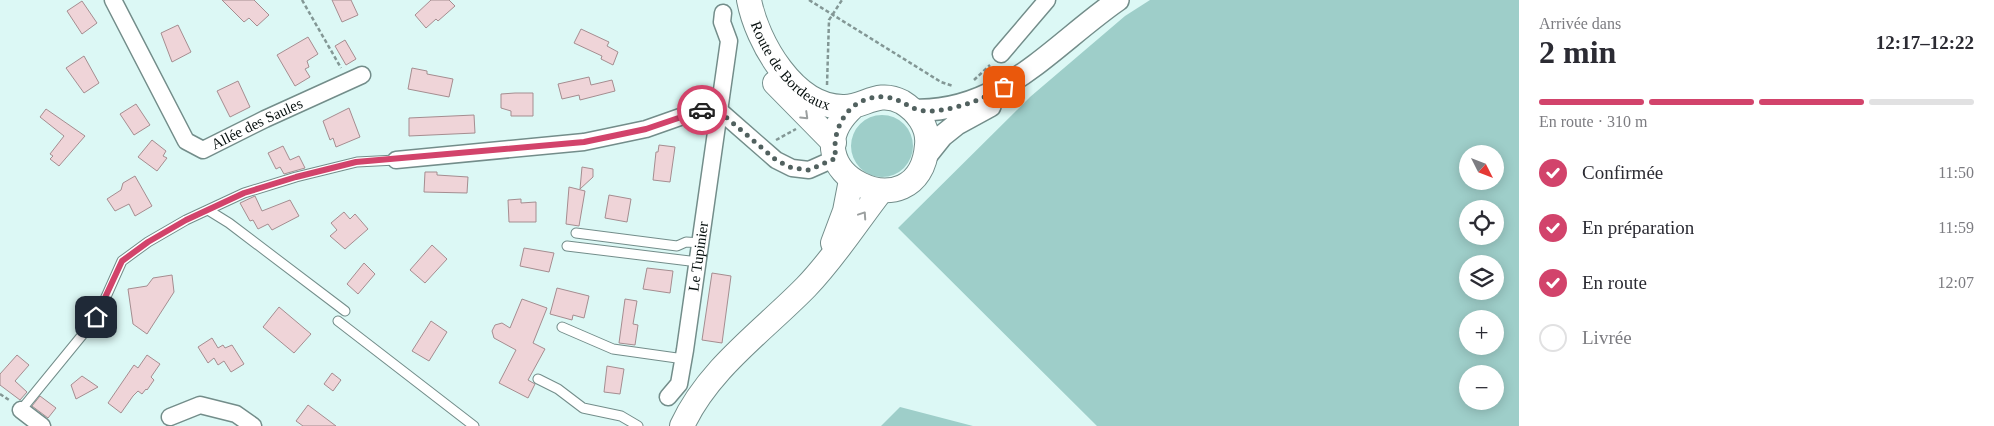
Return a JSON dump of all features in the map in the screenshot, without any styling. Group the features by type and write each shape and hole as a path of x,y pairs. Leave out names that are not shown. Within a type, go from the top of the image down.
{"main road":[{"name":"Route de Bordeaux","path":"749,0 763,40 781,71 803,91 825,103 844,108 854,106"},
{"name":"Route de Bordeaux","path":"731,7 761,64 786,96 835,150"},
{"path":"885,97 900,101 914,110 923,124 928,139 923,165 910,181 901,186 882,191 865,188 851,180 835,150 840,122 854,106 869,99 885,97"},
{"path":"824,267 845,211 851,180"},
{"path":"682,426 701,392 824,267 850,236 864,213 882,191"}],"street":[{"name":"Allée des Saules","path":"113,0 186,141 203,150 355,78"},
{"path":"1001,54 1047,0"},
{"path":"926,156 942,136 957,124 984,110 1007,94 1037,64 1105,4"},
{"name":"Le Tupinier","path":"668,397 679,384 684,359 729,41 722,22 731,7"},
{"path":"914,110 952,108 974,102 1004,87 1037,64"},
{"path":"396,160 584,142 646,129 700,110 720,112 776,160 792,168 809,170 835,150"},
{"path":"170,417 200,405 236,414 253,426"},
{"path":"21,410 42,426"}],"lane":[{"path":"21,410 96,317 122,261 148,242 244,193 296,177 356,162 396,160"},
{"path":"208,210 229,223 345,311"},
{"path":"576,233 677,246 686,242 701,244"},
{"path":"567,246 698,262"},
{"path":"338,321 474,426"},
{"path":"562,327 613,349 684,359"},
{"path":"538,379 558,389 583,408 621,416 638,426"}],"path":[{"path":"302,0 355,78"},
{"path":"809,0 941,82 958,87"},
{"path":"825,103 832,14 842,0"}],"shaded area":[{"path":"1150,0 1519,0 1519,426 1097,426 898,228 1030,97 1125,16"},
{"path":"876,115 888,115 904,124 911,134 913,146 911,158 904,168 888,177 876,177 865,172 856,163 851,152 851,140 856,129 865,120"},
{"path":"900,407 973,426 881,426"}],"building":[{"path":"222,0 254,0 269,15 257,26 249,18 244,22"},
{"path":"332,0 351,0 358,15 342,22"},
{"path":"431,0 449,0 455,6 438,21 436,19 426,28 415,15"},
{"path":"82,1 97,23 82,34 67,11"},
{"path":"178,25 191,52 172,62 161,33"},
{"path":"581,29 609,42 607,46 618,52 613,65 601,59 602,56 574,43"},
{"path":"308,37 318,54 307,61 309,67 305,69 310,77 295,86 277,55"},
{"path":"345,40 356,59 346,65 335,46"},
{"path":"84,56 99,83 84,93 66,68"},
{"path":"412,68 427,71 427,74 453,79 449,97 408,89"},
{"path":"589,77 591,85 612,80 615,91 580,100 579,95 562,99 558,84"},
{"path":"238,81 250,107 230,117 217,91"},
{"path":"533,93 533,116 511,116 511,111 501,108 501,94"},
{"path":"136,104 150,125 134,135 120,114"},
{"path":"349,108 360,137 336,147 333,138 330,140 323,121"},
{"path":"46,109 85,136 59,166 50,159 53,156 50,154 64,136 40,117"},
{"path":"474,115 475,133 409,136 409,118"},
{"path":"152,140 166,151 163,156 167,158 157,171 138,157"},
{"path":"659,145 675,147 670,182 653,180 656,152 658,152"},
{"path":"283,146 290,160 299,156 305,168 284,174 280,167 276,169 268,153"},
{"path":"582,167 593,169 593,177 580,189"},
{"path":"425,172 437,172 437,175 468,177 467,193 424,192"},
{"path":"135,176 152,206 135,216 129,204 115,211 107,199 121,190 123,183"},
{"path":"569,187 585,191 579,226 566,224"},
{"path":"609,195 631,199 627,222 605,218"},
{"path":"255,196 262,211 290,200 299,216 272,230 268,224 258,229 253,220 250,221 240,203"},
{"path":"521,199 521,203 536,202 536,222 509,222 508,200"},
{"path":"344,212 350,219 355,214 368,229 345,249 330,236 337,230 331,223"},
{"path":"432,245 447,259 425,283 410,270"},
{"path":"524,248 554,253 549,272 520,266"},
{"path":"364,263 375,274 358,294 347,284"},
{"path":"647,268 673,271 670,293 643,289"},
{"path":"712,273 731,276 722,343 702,340"},
{"path":"172,275 174,292 147,334 133,324 128,289 147,286 153,278"},
{"path":"557,288 589,296 584,318 573,315 572,320 550,314"},
{"path":"522,299 547,308 533,343 545,349 528,380 535,384 528,398 499,383 516,350 494,338 492,331 495,325 502,323 510,328"},
{"path":"625,299 637,301 633,324 638,325 635,345 619,343"},
{"path":"279,307 311,334 294,353 263,327"},
{"path":"431,321 447,332 429,361 412,351"},
{"path":"212,338 218,348 223,345 225,348 232,345 244,364 231,372 224,361 218,365 214,358 208,363 198,347"},
{"path":"17,355 29,365 15,381 27,392 20,400 0,385 0,374"},
{"path":"147,355 160,364 151,377 154,380 142,394 138,391 133,396 121,413 108,403 134,365 138,368"},
{"path":"607,366 624,369 620,394 604,392"},
{"path":"332,373 341,380 333,391 324,384"},
{"path":"82,376 98,387 76,399 71,385"},
{"path":"40,396 56,408 48,418 32,406"},
{"path":"308,405 336,426 303,426 296,421"}],"way so far":[{"path":"702,110 720,112 776,160 792,168 809,170 836,158 834,143 840,122 854,106 869,99 885,97 900,101 914,110 930,111 974,102 1004,87"}],"route":[{"path":"96,317 122,261 148,242 186,220 244,193 296,177 356,162 537,148 584,142 646,129 702,110"}]}
